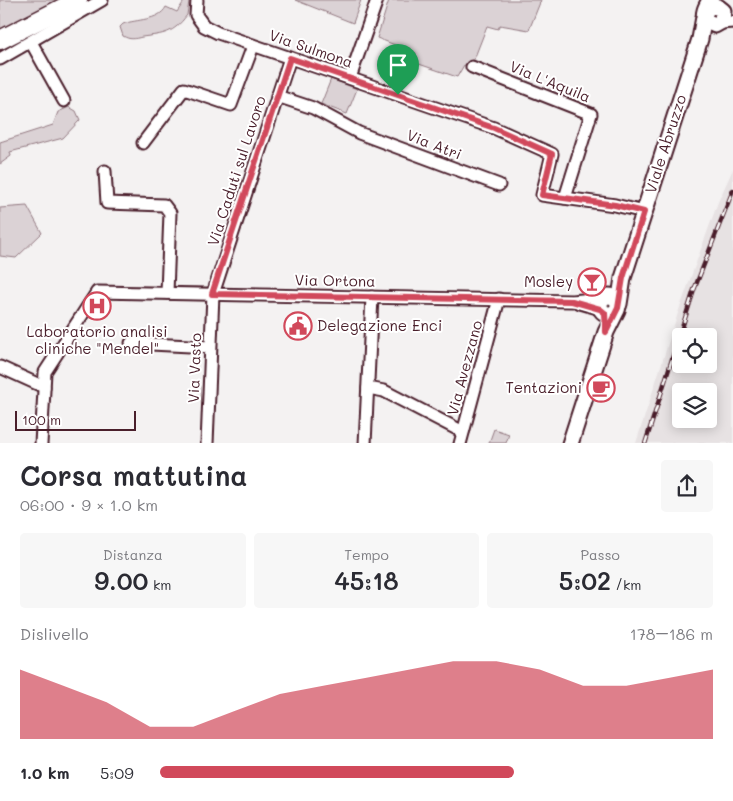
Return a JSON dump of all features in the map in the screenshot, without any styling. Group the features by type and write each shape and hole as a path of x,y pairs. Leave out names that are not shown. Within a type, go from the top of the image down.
{"highway":[{"path":"0,40 78,0"}],"main road":[{"name":"Viale Abruzzo","path":"570,443 606,332 609,305 623,278 700,39 718,14"}],"street":[{"path":"0,59 102,0"},
{"name":"Via Sulmona","path":"197,0 196,15 204,26 254,46 494,128 552,154 542,195 615,205 644,212"},
{"path":"347,77 370,0"},
{"path":"347,77 377,0"},
{"path":"31,42 64,101"},
{"path":"143,143 184,89 231,105 254,46"},
{"name":"Via Caduti sul Lavoro","path":"212,294 290,58"},
{"name":"Via L'Aquila","path":"472,67 591,114 565,198"},
{"name":"Via Atri","path":"277,96 313,108 359,133 498,185"},
{"path":"105,172 107,203 164,204 170,212 167,293"},
{"name":"Via Ortona","path":"44,387 45,372 97,292 499,299 572,301 609,305"},
{"name":"Via Vasto","path":"207,443 212,294"},
{"path":"365,443 372,297"},
{"name":"Via Avezzano","path":"460,443 499,299"},
{"path":"131,343 210,347"},
{"path":"0,367 44,387 41,443"},
{"path":"368,388 384,391 463,432"}],"shaded area":[{"path":"0,0 67,0 0,35"},
{"path":"185,0 189,1 187,15 172,30 162,34 134,39 123,36 120,27 123,24 153,17 163,12 166,7 177,12"},
{"path":"295,0 361,0 353,23"},
{"path":"389,0 541,0 529,30 500,25 498,29 487,26 471,67 464,65 457,77 413,62 416,53 377,38"},
{"path":"331,79 357,89 347,114 321,104"},
{"path":"69,107 76,111 80,120 63,138 10,152 11,156 0,164 0,142 53,125 58,112"},
{"path":"733,169 733,443 636,443 672,332 672,373 717,373 717,328 673,328 718,202"},
{"path":"27,206 42,233 16,258 0,256 0,208"},
{"path":"494,429 509,434 506,443 489,443"}],"railway":[{"path":"645,443 694,290 733,190"}],"place":[{"name":"Mosley","path":"592,282"},
{"name":"Laboratorio analisi cliniche \"Mendel\"","path":"97,306"},
{"name":"Delegazione Enci","path":"298,326"},
{"name":"Tentazioni","path":"601,388"}],"route":[{"path":"290,58 398,95 494,128 552,154 542,195 615,205 644,212 623,278 618,308 606,332 605,313 600,309 572,301 212,294 290,58"}]}
